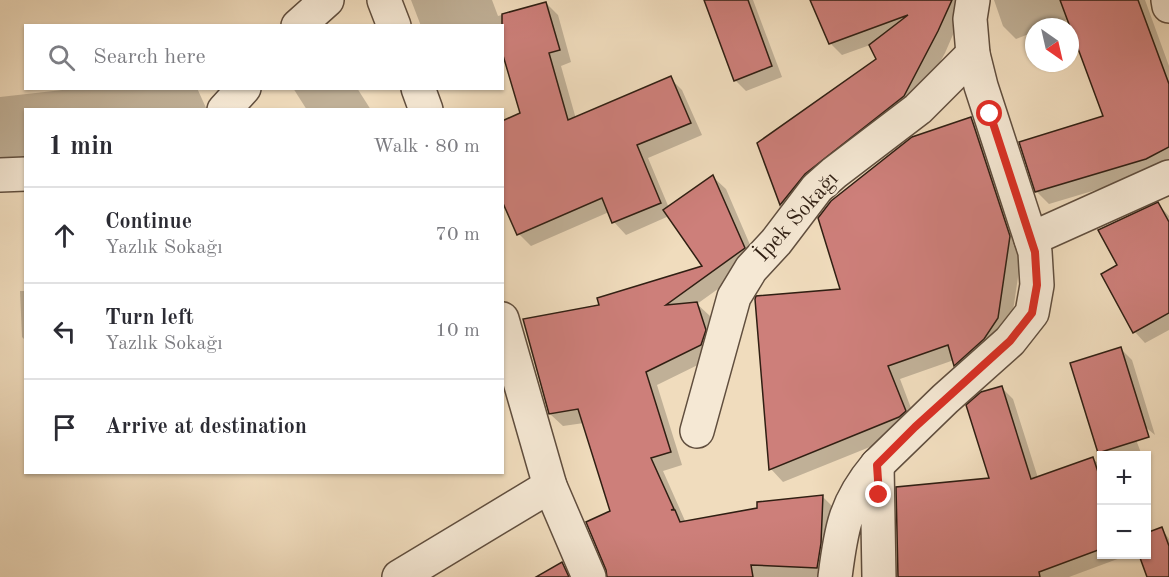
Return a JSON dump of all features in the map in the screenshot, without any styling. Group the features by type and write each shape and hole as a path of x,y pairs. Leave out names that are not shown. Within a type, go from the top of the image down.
{"street":[{"path":"300,24 327,0"},
{"path":"384,0 393,24"},
{"path":"835,577 840,534 850,503 862,483 915,427 1010,341 1032,313 1037,285 1035,252 984,96 973,54 970,19 973,0"},
{"path":"1168,0 1169,6"},
{"name":"İpek Sokağı","path":"697,431 734,297 751,269 776,242 817,188 918,109 973,54"},
{"path":"226,108 242,90"},
{"path":"419,90 425,108"},
{"path":"0,175 24,174"},
{"path":"1031,239 1169,177"},
{"path":"504,326 550,486 589,577"},
{"path":"877,465 879,577"},
{"path":"399,577 550,486"}],"building":[{"path":"704,0 748,0 772,66 734,81"},
{"path":"810,0 952,0 904,96 805,174 780,205 757,143 876,59 869,45 908,15 829,44"},
{"path":"1060,0 1138,0 1169,84 1169,147 1146,159 1035,192 1019,142 1103,116 1079,51 1079,18 1067,18"},
{"path":"546,2 560,50 549,53 568,120 671,76 691,123 637,145 661,203 612,223 602,198 517,235 504,206 504,120 520,113 504,59 502,14"},
{"path":"971,117 1010,236 998,318 984,339 954,366 948,345 888,366 906,411 899,417 769,470 756,296 840,289 818,218 831,201 912,137"},
{"path":"713,175 745,248 666,305 697,302 706,330 701,345 646,372 671,452 651,458 674,509 671,510 675,510 680,522 757,508 757,502 823,495 821,543 817,568 751,565 753,577 607,577 586,522 610,511 578,409 549,414 523,319 599,305 597,298 702,266 663,210"},
{"path":"1158,202 1169,222 1169,313 1133,333 1101,274 1117,265 1098,230"},
{"path":"1121,347 1149,437 1104,451 1097,451 1070,363"},
{"path":"1002,386 1031,479 1093,457 1097,469 1097,550 1039,572 1040,577 898,577 896,487 989,478 966,405 981,392"},
{"path":"1162,527 1169,546 1169,577 1147,577 1140,559 1151,559 1151,531"},
{"path":"562,562 569,577 536,577"}],"route":[{"path":"879,495 877,465 945,399 1010,341 1032,313 1037,285 1035,252 990,114"}]}
